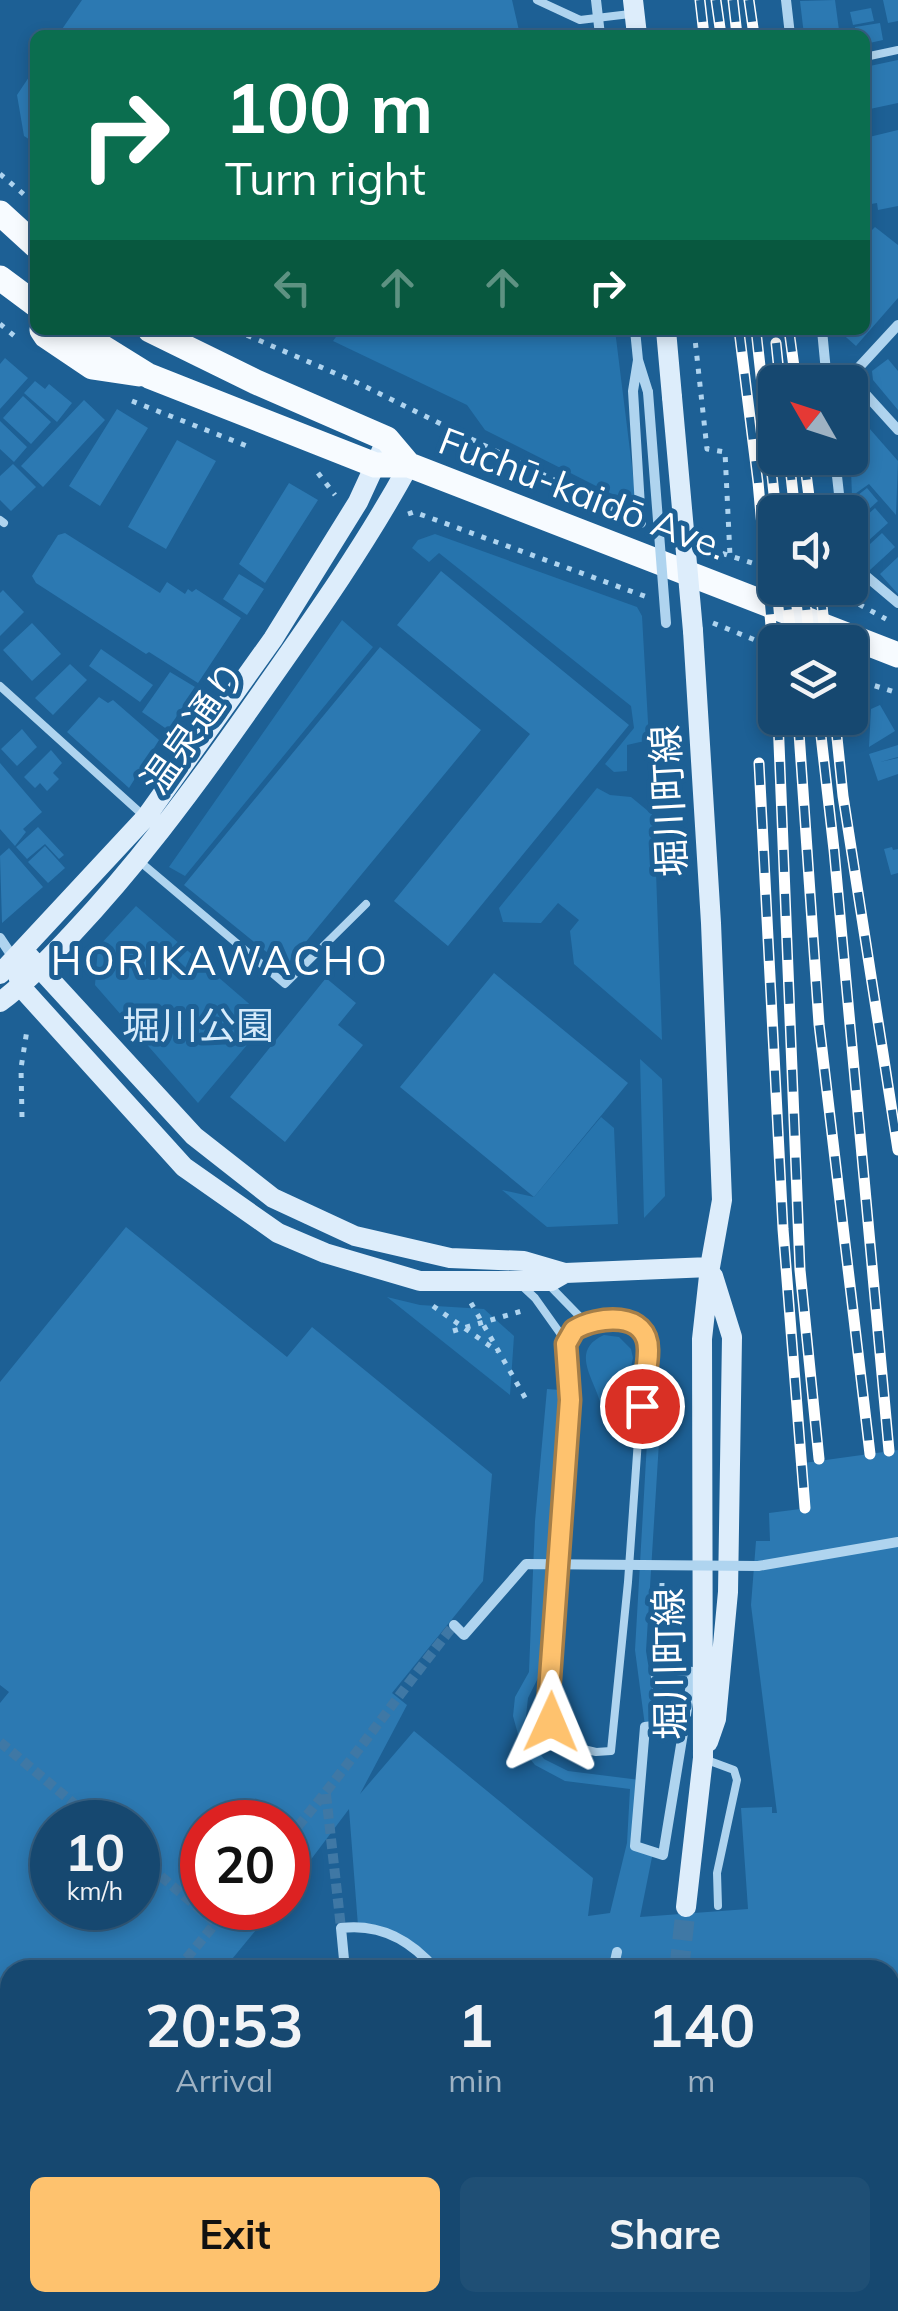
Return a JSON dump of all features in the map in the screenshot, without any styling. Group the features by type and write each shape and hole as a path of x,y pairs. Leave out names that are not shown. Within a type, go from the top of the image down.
{"main road":[{"path":"0,200 30,218"},
{"path":"0,213 30,241"},
{"path":"0,278 28,299"},
{"path":"45,335 92,366 149,376"},
{"name":"Fuchū-kaidō Ave.","path":"84,335 149,376 375,464 408,465 898,655"},
{"name":"Fuchū-kaidō Ave.","path":"161,335 387,439 408,465"}],"street":[{"path":"596,0 600,30"},
{"path":"786,0 789,30"},
{"path":"861,365 898,324"},
{"path":"636,335 648,392 666,623"},
{"name":"堀川町線","path":"666,335 693,631 711,923 722,1200 702,1339 703,1758"},
{"path":"822,335 826,365"},
{"path":"638,360 633,391 641,523"},
{"path":"868,397 898,430"},
{"path":"12,961 146,817 273,640 358,502 387,439"},
{"name":"温泉通り","path":"0,1002 39,968 138,861 325,602 383,513 408,465"},
{"path":"868,578 895,602"},
{"path":"0,938 20,987 184,1167 278,1232 325,1253 420,1280 544,1282 565,1273"},
{"path":"12,961 39,968 194,1136 273,1198 355,1236 450,1258 524,1260 565,1273 710,1267"},
{"name":"堀川町線","path":"703,1758 716,1719 728,1592 731,1413 732,1337 710,1267"},
{"path":"454,1625 464,1635 526,1564 752,1569 898,1542"},
{"path":"655,1669 692,1672 681,1745 664,1855 635,1846 646,1727 661,1726 655,1669"},
{"path":"686,1907 703,1758"},
{"path":"343,1960 341,1928 358,1926 391,1934 428,1960"},
{"path":"615,1960 617,1952"}],"lane":[{"path":"537,0 580,20 635,16"},
{"path":"870,56 898,50"},
{"path":"0,686 146,817"},
{"path":"122,846 285,984 366,904"},
{"path":"524,1260 586,1323"},
{"path":"518,1282 535,1298 566,1344 570,1400 548,1706 551,1722 562,1744 596,1752 612,1751 642,1383 649,1348 643,1335 619,1318 586,1323 574,1330 566,1344"},
{"path":"703,1758 734,1770 736,1780 717,1874 718,1906"}],"path":[{"path":"0,174 30,200"},
{"path":"247,335 360,384 641,523"},
{"path":"695,335 708,449 725,452 730,556 758,565"},
{"path":"428,518 641,594"},
{"path":"860,605 898,625"},
{"path":"868,684 898,694"},
{"path":"22,1116 21,1068 28,1023"},
{"path":"467,1296 527,1401"},
{"path":"432,1305 500,1353"},
{"path":"453,1331 530,1309"}],"green space":[{"path":"337,335 616,335 636,499 614,495 485,430 467,405 333,341"},
{"path":"435,534 637,607 642,616 649,740 627,745 627,771 614,772 605,764 634,728 631,706 439,553 429,562 412,548 418,540"},
{"path":"342,620 373,647 185,876 169,867"},
{"path":"597,788 610,795 631,797 654,816 662,1040 574,964 570,931 579,920 558,903 541,923 503,922 499,908"},
{"name":"堀川公園","path":"136,906 268,1020 198,1103 95,985 98,947"},
{"path":"640,1059 662,1079 665,1196 644,1218"},
{"path":"601,1117 614,1128 618,1224 547,1227 502,1190 534,1197"},
{"path":"387,1297 420,1305 484,1309 514,1336 510,1395"},
{"path":"604,1335 619,1337 631,1349 633,1358 602,1411 586,1359 593,1342"}],"building":[{"path":"82,0 512,0 519,30 61,30"},
{"path":"835,0 839,30 803,30 800,1"},
{"path":"883,0 898,0 898,21 888,23"},
{"path":"871,8 874,21 853,25 850,12"},
{"path":"880,23 883,40 870,43 870,30 855,27"},
{"path":"898,60 898,103 870,109 870,66"},
{"path":"30,76 30,140 24,136 17,95"},
{"path":"898,130 898,206 878,210 877,203 870,204 870,137"},
{"path":"875,227 898,245 898,298 870,330 870,230"},
{"path":"844,335 866,335 856,346"},
{"path":"5,358 28,378 0,409 0,364"},
{"path":"888,359 898,371 898,410 873,380 872,371"},
{"path":"35,381 45,389 49,384 72,403 57,422 24,393"},
{"path":"23,396 51,422 31,444 3,418"},
{"path":"84,400 105,420 43,487 21,466"},
{"path":"117,409 148,428 100,506 69,486"},
{"path":"0,421 27,447 14,462 0,449"},
{"path":"868,429 898,461 896,515 869,484 852,495 851,475 868,475"},
{"path":"177,440 216,461 166,549 128,527"},
{"path":"13,464 36,487 11,511 0,500 0,476"},
{"path":"289,483 318,500 265,583 239,564"},
{"path":"867,488 878,501 868,510 868,495 858,495"},
{"path":"875,508 888,523 868,541 868,514"},
{"path":"65,533 160,593 167,582 185,594 188,589 196,589 241,618 198,683 36,583 32,576 58,535"},
{"path":"882,533 895,547 870,570 868,546"},
{"path":"898,557 898,594 880,574"},
{"path":"441,571 629,725 448,946 394,901 530,734 397,625"},
{"path":"239,574 264,589 247,615 223,599"},
{"path":"3,590 24,612 0,636 0,593"},
{"path":"32,623 61,654 32,681 3,650"},
{"path":"380,647 481,730 285,967 184,885"},
{"path":"101,649 153,685 140,702 89,666"},
{"path":"70,664 87,680 53,715 35,698"},
{"path":"170,672 195,687 168,730 142,712"},
{"path":"99,697 108,703 113,700 159,740 129,788 67,732"},
{"path":"880,705 895,731 869,747 871,709"},
{"path":"22,729 37,747 17,766 1,749"},
{"path":"898,745 898,757 880,762 898,758 898,774 878,781 869,754"},
{"path":"51,750 62,763 53,773 59,779 47,791 40,783 35,788 24,777"},
{"path":"0,763 42,812 23,829 26,832 15,846 0,829"},
{"path":"38,827 64,855 59,859 45,844 27,859 16,847"},
{"path":"45,846 65,868 48,883 28,862"},
{"path":"9,848 43,887 2,923 0,856"},
{"path":"884,849 898,849 898,873 891,875"},
{"path":"494,973 628,1083 534,1197 400,1087"},
{"path":"326,978 356,1003 338,1025 363,1045 285,1142 230,1097"},
{"path":"126,1227 287,1357 312,1327 492,1474 483,1581 392,1693 407,1705 360,1794 414,1731 593,1878 588,1916 610,1913 627,1843 630,1789 565,1781 535,1765 522,1749 513,1716 515,1697 529,1672 535,1521 547,1389 560,1390 555,1470 539,1676 528,1698 526,1716 536,1748 544,1759 568,1771 640,1780 633,1845 653,1852 640,1917 748,1909 741,1808 772,1807 772,1813 777,1813 751,1605 756,1541 770,1541 769,1513 808,1508 804,1463 898,1450 898,1960 428,1960 420,1951 358,1926 349,1809 310,1861 310,1800 180,1800 180,1930 256,1930 231,1960 0,1960 0,1703 9,1692 0,1685 0,1382"},
{"path":"648,1425 660,1426 646,1651 658,1725 645,1726 635,1650"}],"tunnel":[{"path":"310,1811 454,1625"},
{"path":"0,1742 70,1800"},
{"path":"326,1794 341,1928"},
{"path":"160,1876 180,1892"},
{"path":"680,1960 686,1907"},
{"path":"185,1960 210,1930"}],"railway":[{"path":"700,0 703,30"},
{"path":"716,0 720,30"},
{"path":"733,0 736,30"},
{"path":"749,0 753,30"},
{"path":"740,335 771,625"},
{"path":"757,335 774,495"},
{"path":"790,335 794,365"},
{"path":"776,343 778,365"},
{"path":"791,475 793,495"},
{"path":"806,475 809,495"},
{"path":"787,605 790,625"},
{"path":"806,605 808,625"},
{"path":"822,605 824,625"},
{"path":"779,735 800,1270 819,1459"},
{"path":"799,735 819,1024 870,1454"},
{"path":"821,735 889,1451"},
{"path":"837,735 898,1150"},
{"path":"759,763 783,1229 805,1508"}],"district":[{"name":"HORIKAWACHO","path":"220,960"}],"route":[{"path":"551,1722 548,1706 570,1400 566,1344 574,1330 604,1318 619,1318 643,1335 649,1348 642,1406"}]}
